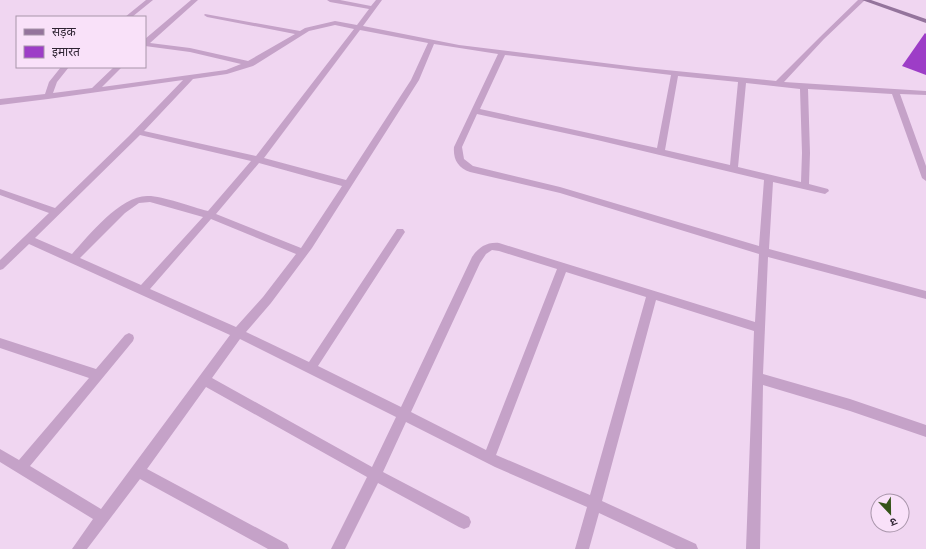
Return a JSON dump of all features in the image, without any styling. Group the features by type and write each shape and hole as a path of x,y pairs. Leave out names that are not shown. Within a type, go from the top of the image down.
{"street":[{"path":"129,16 150,0"},
{"path":"146,43 195,0"},
{"path":"330,0 373,8"},
{"path":"142,290 210,215 257,159 319,81 379,0"},
{"path":"778,84 822,38 862,0"},
{"path":"865,0 926,21"},
{"path":"208,15 301,33"},
{"path":"0,102 94,91 227,72 250,64 301,33 320,26 334,24 502,53 778,84 926,93"},
{"path":"79,549 138,471 238,333 304,253 415,80 432,42"},
{"path":"146,44 190,50 250,64"},
{"path":"502,53 458,147 458,156 461,163 470,169 568,192 798,262 926,295"},
{"path":"48,97 53,82 64,68"},
{"path":"94,91 117,68"},
{"path":"660,152 675,73"},
{"path":"0,266 138,132 191,77"},
{"path":"734,169 742,80"},
{"path":"804,86 806,153 805,186"},
{"path":"895,91 926,178"},
{"path":"476,111 769,177 824,191"},
{"path":"138,132 257,159 348,184"},
{"path":"753,549 757,378 763,251 769,177"},
{"path":"0,192 57,212"},
{"path":"72,260 118,213 136,201 150,199 210,215 304,253"},
{"path":"311,368 400,232"},
{"path":"28,239 238,333 311,368 489,458 595,504 690,549"},
{"path":"338,549 482,251 486,248 492,246 760,328"},
{"path":"489,458 562,268"},
{"path":"582,549 652,296"},
{"path":"20,468 129,338"},
{"path":"0,343 98,375"},
{"path":"757,378 850,405 926,431"},
{"path":"204,380 375,475 464,522"},
{"path":"0,455 103,518"},
{"path":"138,471 282,549"}],"building":[{"path":"925,33 926,34 926,75 902,66"}]}
